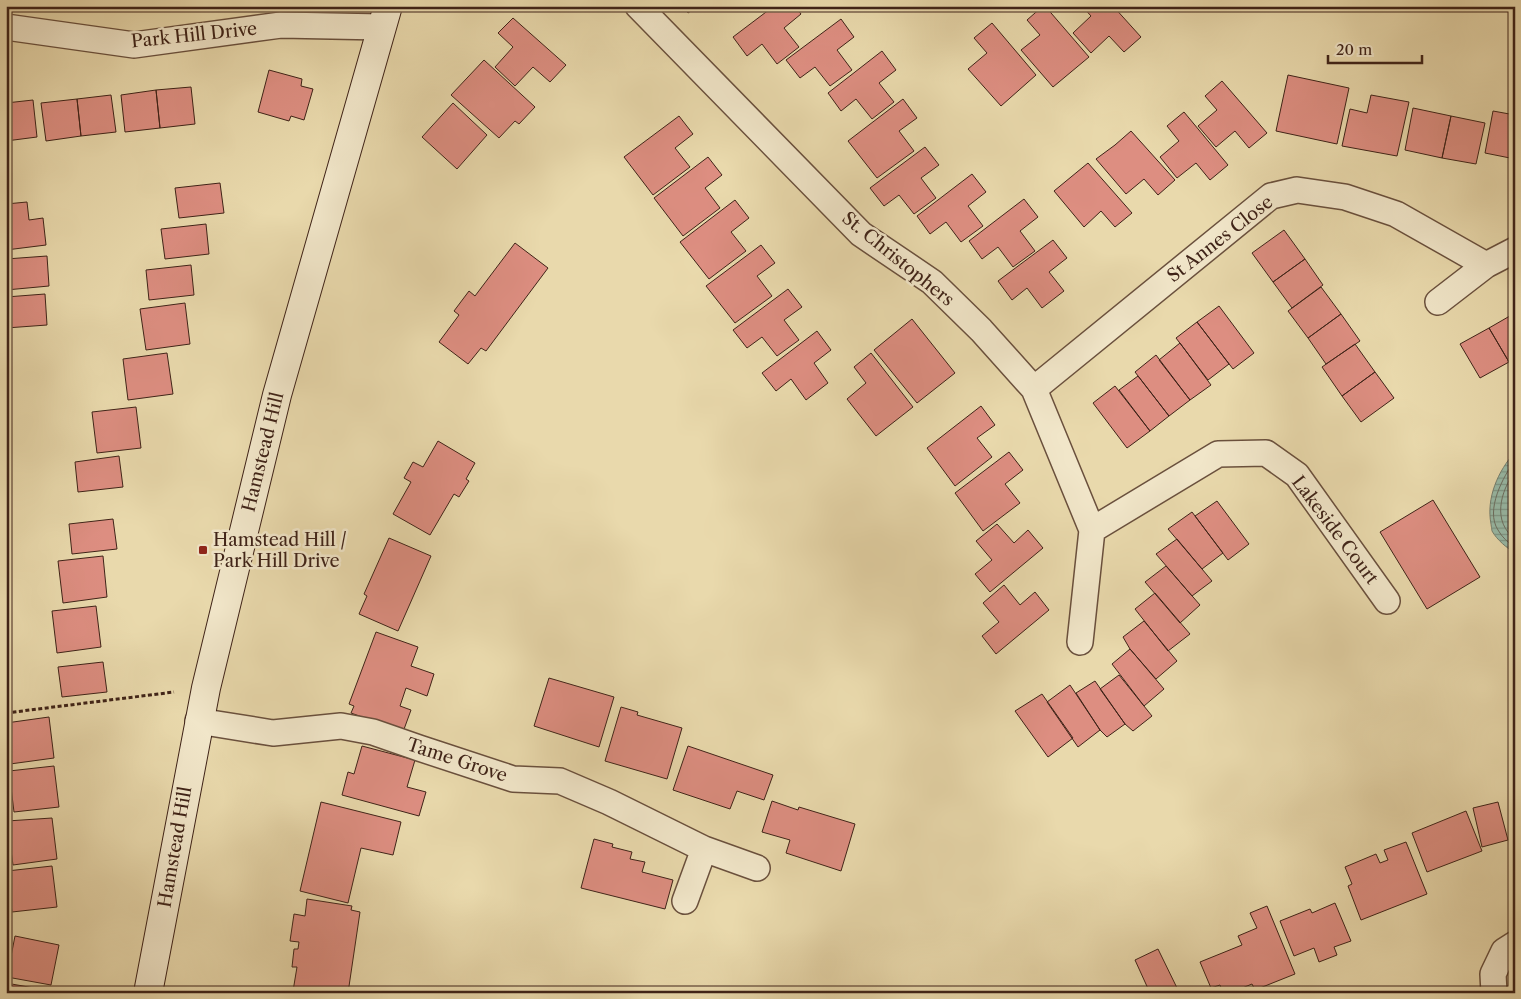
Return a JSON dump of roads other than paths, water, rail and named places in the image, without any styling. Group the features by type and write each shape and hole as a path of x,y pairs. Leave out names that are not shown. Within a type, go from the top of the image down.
{"main road":[{"name":"Hamstead Hill","path":"148,993 198,721 277,395 385,17"}],"street":[{"name":"St. Christophers","path":"638,6 860,234 932,282 982,330 1034,389 1092,530 1080,642"},
{"name":"Park Hill Drive","path":"6,28 134,45 281,25 385,17"},
{"name":"St Annes Close","path":"1034,389 1271,196 1297,190 1345,197 1396,214 1486,265"},
{"path":"1438,302 1486,265 1515,250"},
{"name":"Lakeside Court","path":"1092,530 1218,454 1266,453 1297,475 1387,601"},
{"name":"Tame Grove","path":"198,721 272,733 341,726 374,732 512,778 560,781 609,802 704,849 757,868"},
{"path":"685,901 704,849"},
{"path":"1494,993 1493,974 1504,951 1515,944"}],"water":[{"path":"1515,452 1515,553 1502,544 1492,531 1490,504 1499,476"}],"place":[{"name":"Hamstead Hill / Park Hill Drive","path":"203,550"}]}
